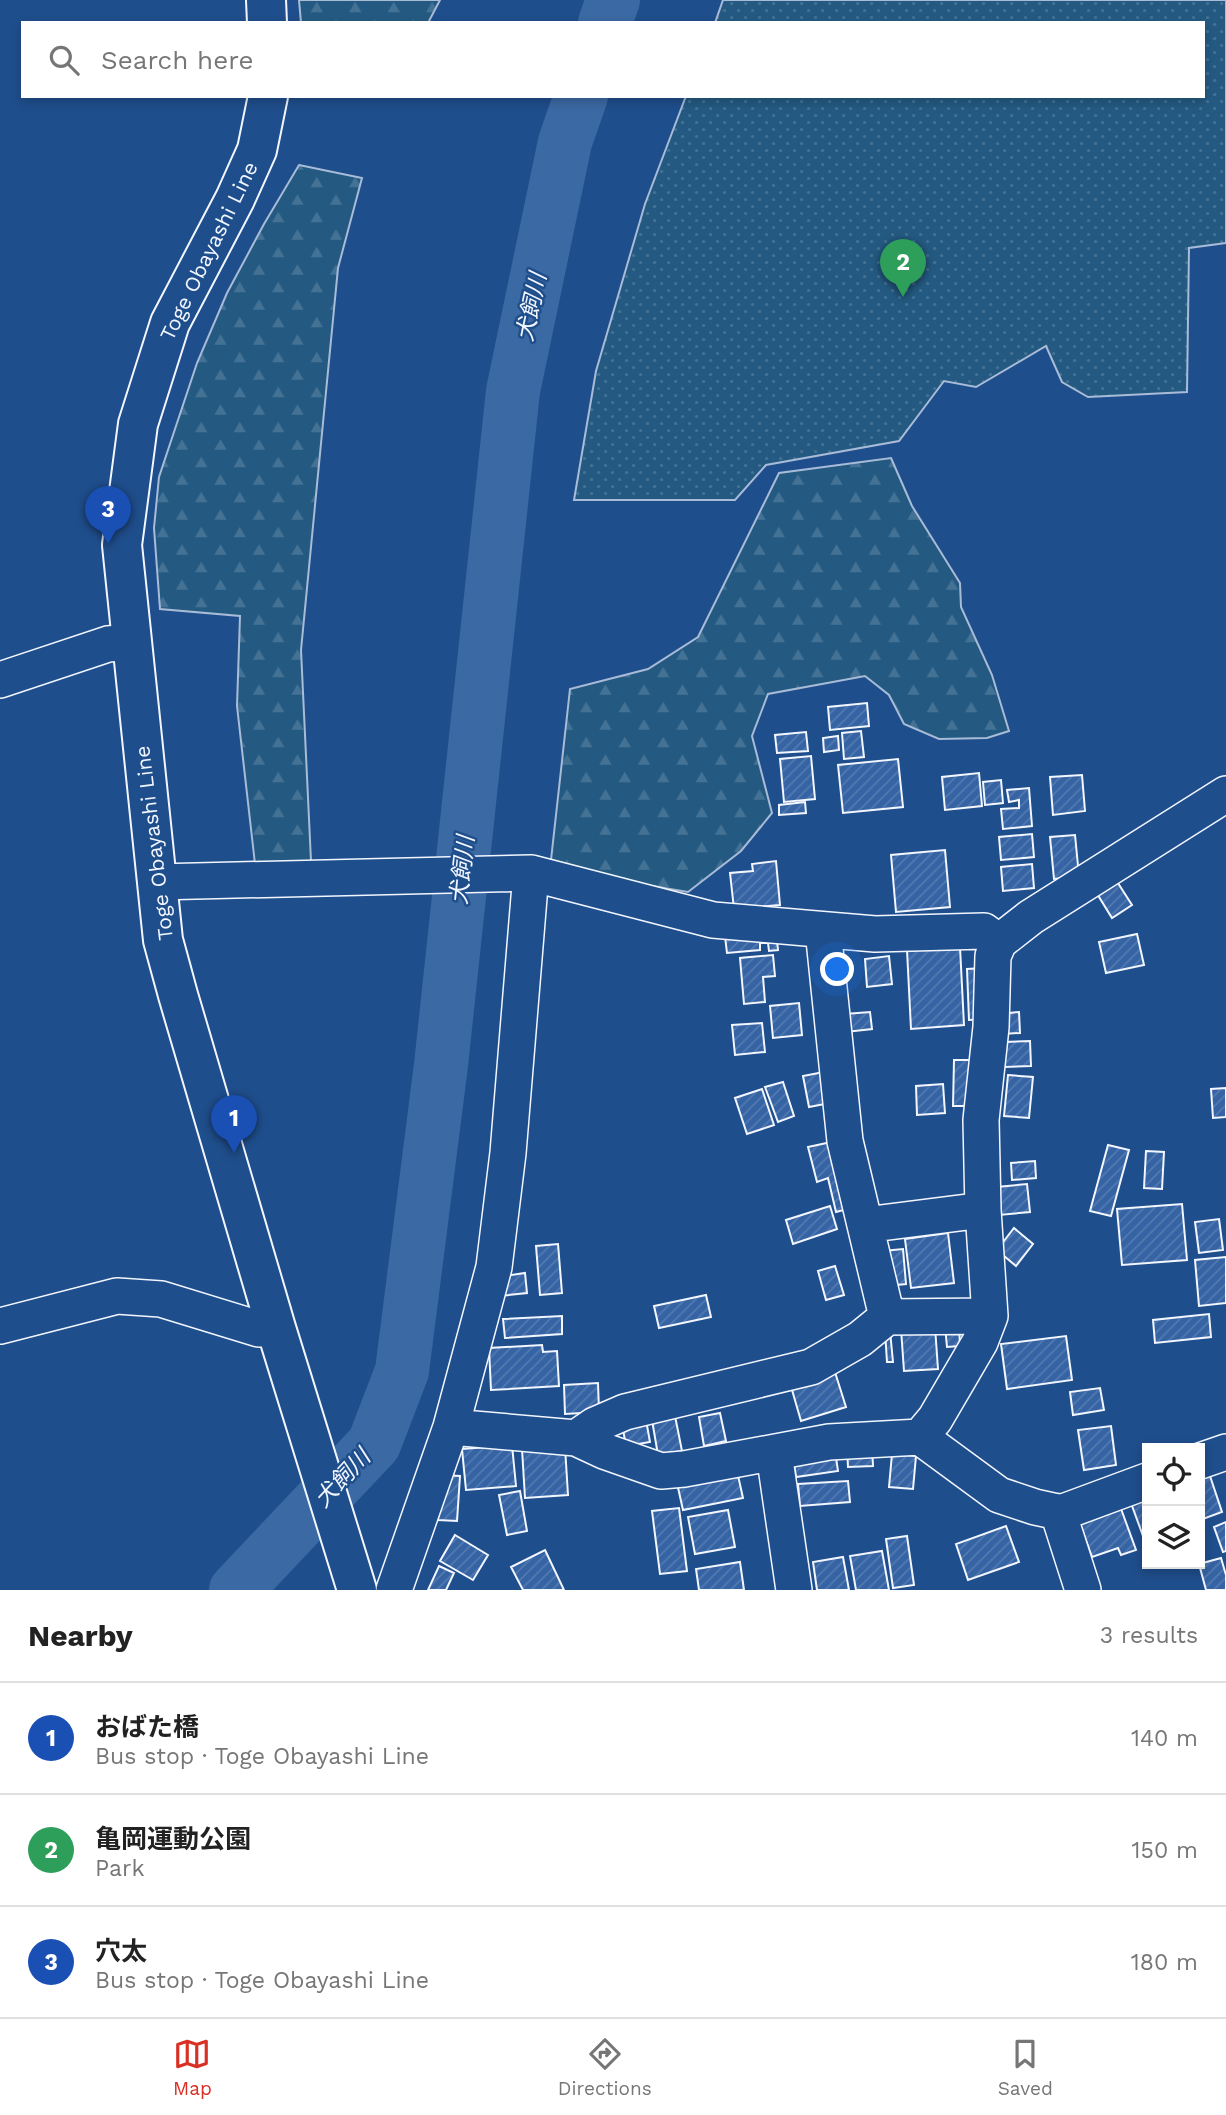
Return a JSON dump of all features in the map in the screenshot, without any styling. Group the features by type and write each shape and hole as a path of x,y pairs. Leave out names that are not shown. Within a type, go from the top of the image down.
{"main road":[{"path":"266,0 267,21"},
{"name":"Toge Obayashi Line","path":"268,98 257,150 235,199 170,323 138,424 122,545 163,940 280,1343 358,1590"}],"street":[{"path":"0,680 108,644 131,642"},
{"path":"920,1437 935,1419 980,1342 990,1316 983,1210 981,1120 991,1027 993,956 999,942 1031,917 1226,794"},
{"path":"394,1590 450,1427 494,1267 508,1153 519,873"},
{"path":"156,881 519,873 713,920 874,934 984,931 999,942"},
{"path":"823,930 845,1141 887,1317"},
{"path":"865,1225 983,1210"},
{"path":"0,1326 117,1296 161,1298 259,1329 280,1343"},
{"path":"576,1438 595,1425 625,1412 811,1367 860,1339 887,1317 990,1316"},
{"path":"450,1427 576,1438 661,1471 829,1442 920,1437 999,1495 1058,1512 1142,1483"},
{"path":"1205,1459 1226,1452"},
{"path":"774,1453 794,1590"},
{"path":"1058,1512 1083,1590"}],"green space":[{"path":"299,0 440,0 429,21 301,21"},
{"path":"723,0 1226,0 1226,243 1189,248 1187,392 1088,397 1062,382 1046,346 976,387 944,381 899,441 766,465 735,500 574,500 596,371 645,204 685,98 1205,98 1205,21 716,21"},
{"path":"299,165 362,178 338,268 301,650 311,861 255,864 237,706 240,616 160,609 154,528 159,477 197,363 227,293"},
{"path":"891,458 912,506 960,583 961,607 992,675 1009,731 987,738 939,739 904,724 889,695 865,676 768,694 752,736 772,813 741,851 688,892 550,869 570,689 648,669 698,637 779,473"}],"building":[{"path":"867,703 869,726 830,730 828,707"},
{"path":"861,731 864,757 844,759 842,733"},
{"path":"806,732 808,751 777,753 775,735"},
{"path":"838,736 839,750 824,752 823,738"},
{"path":"811,756 815,799 784,802 780,759"},
{"path":"898,759 903,807 843,813 838,765"},
{"path":"979,773 982,806 945,810 942,777"},
{"path":"1082,775 1085,811 1053,815 1050,777"},
{"path":"1001,780 1003,803 985,805 983,782"},
{"path":"1029,788 1032,826 1003,829 1001,809 1019,808 1019,800 1009,802 1007,790"},
{"path":"805,802 806,813 779,815 779,805"},
{"path":"1032,834 1034,857 1001,860 999,837"},
{"path":"1075,835 1079,876 1054,879 1050,837"},
{"path":"945,850 950,907 896,912 891,855"},
{"path":"776,861 780,905 734,909 730,873 753,871 752,864"},
{"path":"1032,864 1034,888 1003,891 1001,867"},
{"path":"1116,880 1132,905 1112,918 1096,892"},
{"path":"724,928 776,931 778,950 769,951 768,943 760,943 760,950 727,953"},
{"path":"1137,934 1144,965 1106,973 1099,942"},
{"path":"960,947 964,1025 911,1029 907,950"},
{"path":"773,955 775,976 763,977 765,1002 744,1004 740,958"},
{"path":"889,956 892,984 867,987 865,959"},
{"path":"984,968 987,1019 969,1020 967,969"},
{"path":"799,1003 802,1035 773,1038 770,1006"},
{"path":"870,1012 872,1029 846,1032 845,1014"},
{"path":"1019,1012 1020,1033 1002,1034 1001,1014"},
{"path":"762,1023 765,1052 735,1055 732,1025"},
{"path":"1030,1041 1031,1066 1005,1067 1005,1042"},
{"path":"954,1060 977,1060 976,1106 953,1106"},
{"path":"829,1071 835,1102 809,1107 803,1076"},
{"path":"1008,1075 1033,1077 1029,1118 1004,1116"},
{"path":"783,1082 794,1116 778,1122 765,1087"},
{"path":"943,1084 945,1113 917,1115 916,1086"},
{"path":"1226,1088 1226,1117 1213,1118 1211,1089"},
{"path":"762,1089 774,1125 747,1134 735,1098"},
{"path":"836,1141 851,1208 836,1212 828,1178 817,1182 808,1147"},
{"path":"1108,1145 1129,1150 1111,1216 1090,1211"},
{"path":"1146,1151 1164,1152 1162,1189 1144,1188"},
{"path":"1035,1161 1036,1178 1012,1180 1011,1163"},
{"path":"1027,1184 1030,1212 999,1215 997,1187"},
{"path":"1182,1204 1187,1260 1122,1265 1117,1209"},
{"path":"830,1206 837,1229 793,1244 786,1220"},
{"path":"1219,1219 1223,1250 1199,1253 1195,1222"},
{"path":"1014,1228 1033,1244 1016,1266 997,1250"},
{"path":"948,1233 954,1283 911,1288 905,1239"},
{"path":"558,1244 562,1293 540,1295 536,1246"},
{"path":"903,1249 906,1284 887,1286 883,1251"},
{"path":"1226,1257 1226,1303 1199,1306 1195,1260"},
{"path":"835,1266 844,1295 826,1300 818,1271"},
{"path":"525,1273 527,1293 500,1296 497,1277"},
{"path":"706,1295 711,1317 659,1328 654,1306"},
{"path":"1209,1314 1211,1337 1155,1343 1153,1320"},
{"path":"562,1316 562,1334 505,1338 503,1319"},
{"path":"959,1325 960,1346 947,1347 945,1326"},
{"path":"935,1327 938,1369 904,1371 901,1329"},
{"path":"885,1331 890,1331 893,1362 887,1362"},
{"path":"1066,1336 1072,1380 1007,1389 1001,1344"},
{"path":"542,1345 543,1352 557,1351 559,1386 491,1390 489,1348"},
{"path":"834,1369 846,1407 801,1421 790,1383"},
{"path":"598,1383 599,1412 565,1414 564,1385"},
{"path":"1100,1388 1104,1410 1073,1415 1070,1392"},
{"path":"720,1413 726,1441 704,1446 699,1417"},
{"path":"675,1416 682,1451 658,1455 652,1420"},
{"path":"646,1420 650,1442 626,1446 622,1424"},
{"path":"1111,1426 1116,1465 1084,1470 1078,1430"},
{"path":"512,1445 516,1486 466,1490 462,1449"},
{"path":"872,1446 873,1466 848,1467 847,1447"},
{"path":"565,1447 568,1495 525,1498 522,1449"},
{"path":"835,1451 838,1471 796,1477 793,1458"},
{"path":"892,1454 916,1456 913,1489 889,1487"},
{"path":"737,1471 743,1498 683,1510 677,1483"},
{"path":"442,1475 460,1476 457,1521 438,1520"},
{"path":"1210,1476 1222,1512 1205,1518 1205,1506 1205,1478"},
{"path":"848,1481 850,1502 800,1506 798,1484"},
{"path":"520,1491 527,1531 507,1535 499,1495"},
{"path":"1142,1499 1142,1533 1131,1503"},
{"path":"1120,1506 1136,1550 1121,1555 1118,1548 1092,1557 1079,1521"},
{"path":"679,1508 687,1571 660,1574 652,1511"},
{"path":"728,1510 735,1547 695,1554 688,1517"},
{"path":"1226,1522 1226,1551 1223,1552 1214,1527"},
{"path":"1006,1526 1019,1562 968,1580 956,1544"},
{"path":"455,1535 488,1555 473,1580 440,1561"},
{"path":"907,1536 914,1585 893,1588 886,1539"},
{"path":"545,1550 564,1590 523,1590 511,1567"},
{"path":"882,1551 889,1590 856,1590 850,1556"},
{"path":"843,1557 849,1590 817,1590 813,1562"},
{"path":"1221,1558 1226,1575 1226,1590 1206,1590 1200,1569 1205,1569 1205,1562"},
{"path":"740,1562 744,1590 699,1590 696,1569"},
{"path":"439,1566 454,1573 446,1590 428,1590"}],"waterway":[{"name":"犬飼川","path":"606,21 613,0"},
{"name":"犬飼川","path":"236,1590 374,1444 402,1371 441,1065 513,391 565,142 580,98"}],"place":[{"name":"亀岡運動公園","path":"903,297"},
{"name":"穴太","path":"108,544"},
{"name":"おばた橋","path":"234,1153"}]}
